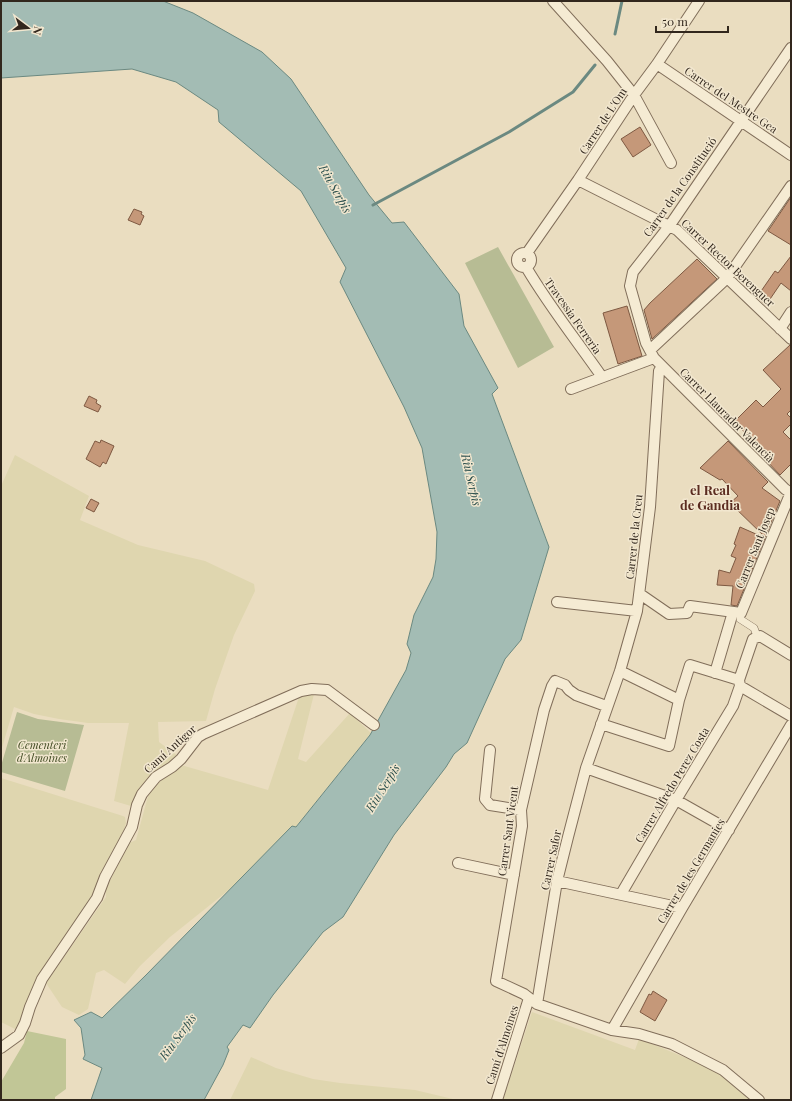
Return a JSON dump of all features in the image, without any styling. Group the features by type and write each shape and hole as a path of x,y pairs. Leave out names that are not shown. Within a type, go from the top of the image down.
{"street":[{"path":"553,1 607,61 634,95 671,163"},
{"name":"Carrer de L'Om","path":"526,267 531,264 531,258 527,254 634,95 657,64 698,1"},
{"name":"Carrer de la Constitució","path":"655,358 630,286 633,272 670,225 791,48"},
{"name":"Carrer del Mestre Gea","path":"657,64 791,155"},
{"name":"Carrer Rector Berenguer","path":"578,180 670,225 677,230 791,339"},
{"path":"571,389 655,358 727,278 791,186"},
{"name":"Travessia Ferreria","path":"526,267 537,286 602,377"},
{"path":"780,329 791,312"},
{"name":"Carrer Llaurador Valencià","path":"655,358 785,489 791,493"},
{"name":"Carrer de la Creu","path":"601,724 606,706 620,671 637,611 640,594 650,507 659,371 655,358"},
{"name":"Carrer Sant Josep","path":"715,673 737,613 791,493"},
{"path":"640,594 669,614 687,613 690,606 737,613 740,619 754,628 757,636 760,636 791,655"},
{"path":"557,602 637,611"},
{"name":"Carrer Alfredo Perez Costa","path":"621,894 733,706 754,639 757,636"},
{"path":"601,724 669,746 679,700 690,665 740,683 791,716"},
{"path":"620,671 679,700"},
{"name":"Carrer Sant Vicent","path":"533,1001 524,994 496,981 522,826 521,810 544,710 555,681 561,683 576,695 606,706"},
{"name":"Camí Antigor","path":"1,1048 19,1035 42,978 97,898 105,877 132,827 137,805 142,794 156,777 172,767 186,754 198,737 284,698 301,691 312,689 327,690 374,725"},
{"name":"Carrer Safor","path":"533,1001 557,881 586,768 601,724"},
{"name":"Carrer de les Germanies","path":"612,1030 682,908 789,732"},
{"path":"490,750 485,799 490,804 521,810"},
{"path":"586,768 676,800 729,830"},
{"path":"458,863 514,875"},
{"path":"557,881 682,908"},
{"path":"533,1001 612,1030 639,1034 672,1044 723,1070 759,1100"},
{"name":"Camí d'Almoines","path":"497,1100 521,1026 533,1001"}],"shaded area":[{"path":"15,455 89,496 80,520 138,545 205,561 254,584 255,591 234,635 215,689 206,721 158,722 159,742 178,756 137,793 131,806 114,801 129,723 88,723 59,719 34,714 14,707 1,751 1,486"},
{"path":"314,694 298,759 306,762 350,713 371,733 295,828 230,889 170,937 140,966 125,984 104,970 96,973 88,1009 79,1015 62,1007 46,983 106,897 106,889 129,843 136,840 150,789 181,765 268,790 299,697"},
{"path":"1,778 123,816 125,817 126,823 124,830 100,876 91,899 39,976 26,1003 21,1019 15,1029 1,1022"},
{"path":"532,1012 635,1050 639,1039 662,1048 713,1069 727,1078 750,1100 503,1100"},
{"path":"251,1057 276,1068 313,1079 415,1090 457,1100 230,1100"}],"green space":[{"path":"498,247 554,347 518,368 465,263"},
{"name":"Cementeri d'Almoines","path":"17,712 38,719 84,725 65,791 1,772 1,766"},
{"path":"27,1031 66,1039 66,1089 55,1097 55,1100 1,1100 1,1082 24,1043"}],"water":[{"name":"Riu Serpis","path":"1,1 163,1 193,13 262,52 291,79 369,195 392,223 404,222 459,294 464,326 498,388 492,394 549,547 521,640 505,659 467,743 454,754 446,767 394,835 343,917 323,932 273,995 250,1028 243,1025 227,1047 229,1050 223,1065 204,1100 91,1100 102,1068 83,1059 85,1055 81,1028 74,1020 91,1012 102,1018 292,826 296,827 370,735 406,670 411,653 407,644 414,615 433,577 436,559 437,532 422,448 404,407 340,282 346,268 301,191 219,122 218,110 176,82 132,69 1,78"}],"building":[{"path":"640,127 651,145 633,157 621,139"},
{"path":"791,197 791,245 768,231"},
{"path":"134,209 142,212 141,214 144,216 140,225 128,220"},
{"path":"791,256 791,291 781,283 766,305 757,297 775,271 778,273"},
{"path":"697,259 717,279 652,339 644,310"},
{"path":"627,306 642,356 618,364 603,313"},
{"path":"790,345 791,410 787,414 791,418 791,424 783,432 791,440 791,464 780,475 764,458 767,455 734,422 756,400 763,407 781,389 763,370"},
{"path":"89,396 97,400 96,403 101,406 98,412 84,406"},
{"path":"101,440 114,446 106,464 103,462 100,467 86,459 95,441 100,443"},
{"path":"728,441 768,482 762,488 780,501 765,537 730,503 738,496 722,479 720,480 700,468"},
{"path":"91,499 99,503 94,512 86,508"},
{"path":"740,527 765,538 737,606 731,605 733,586 717,585 719,570 730,573 736,558 731,556 736,545 734,544"},
{"path":"653,991 667,1000 655,1021 640,1012 649,994 651,995"}],"waterway":[{"path":"615,34 622,1"},
{"path":"373,205 509,132 573,92 595,65"}],"district":[{"name":"el Real de Gandia","path":"710,498"}]}
